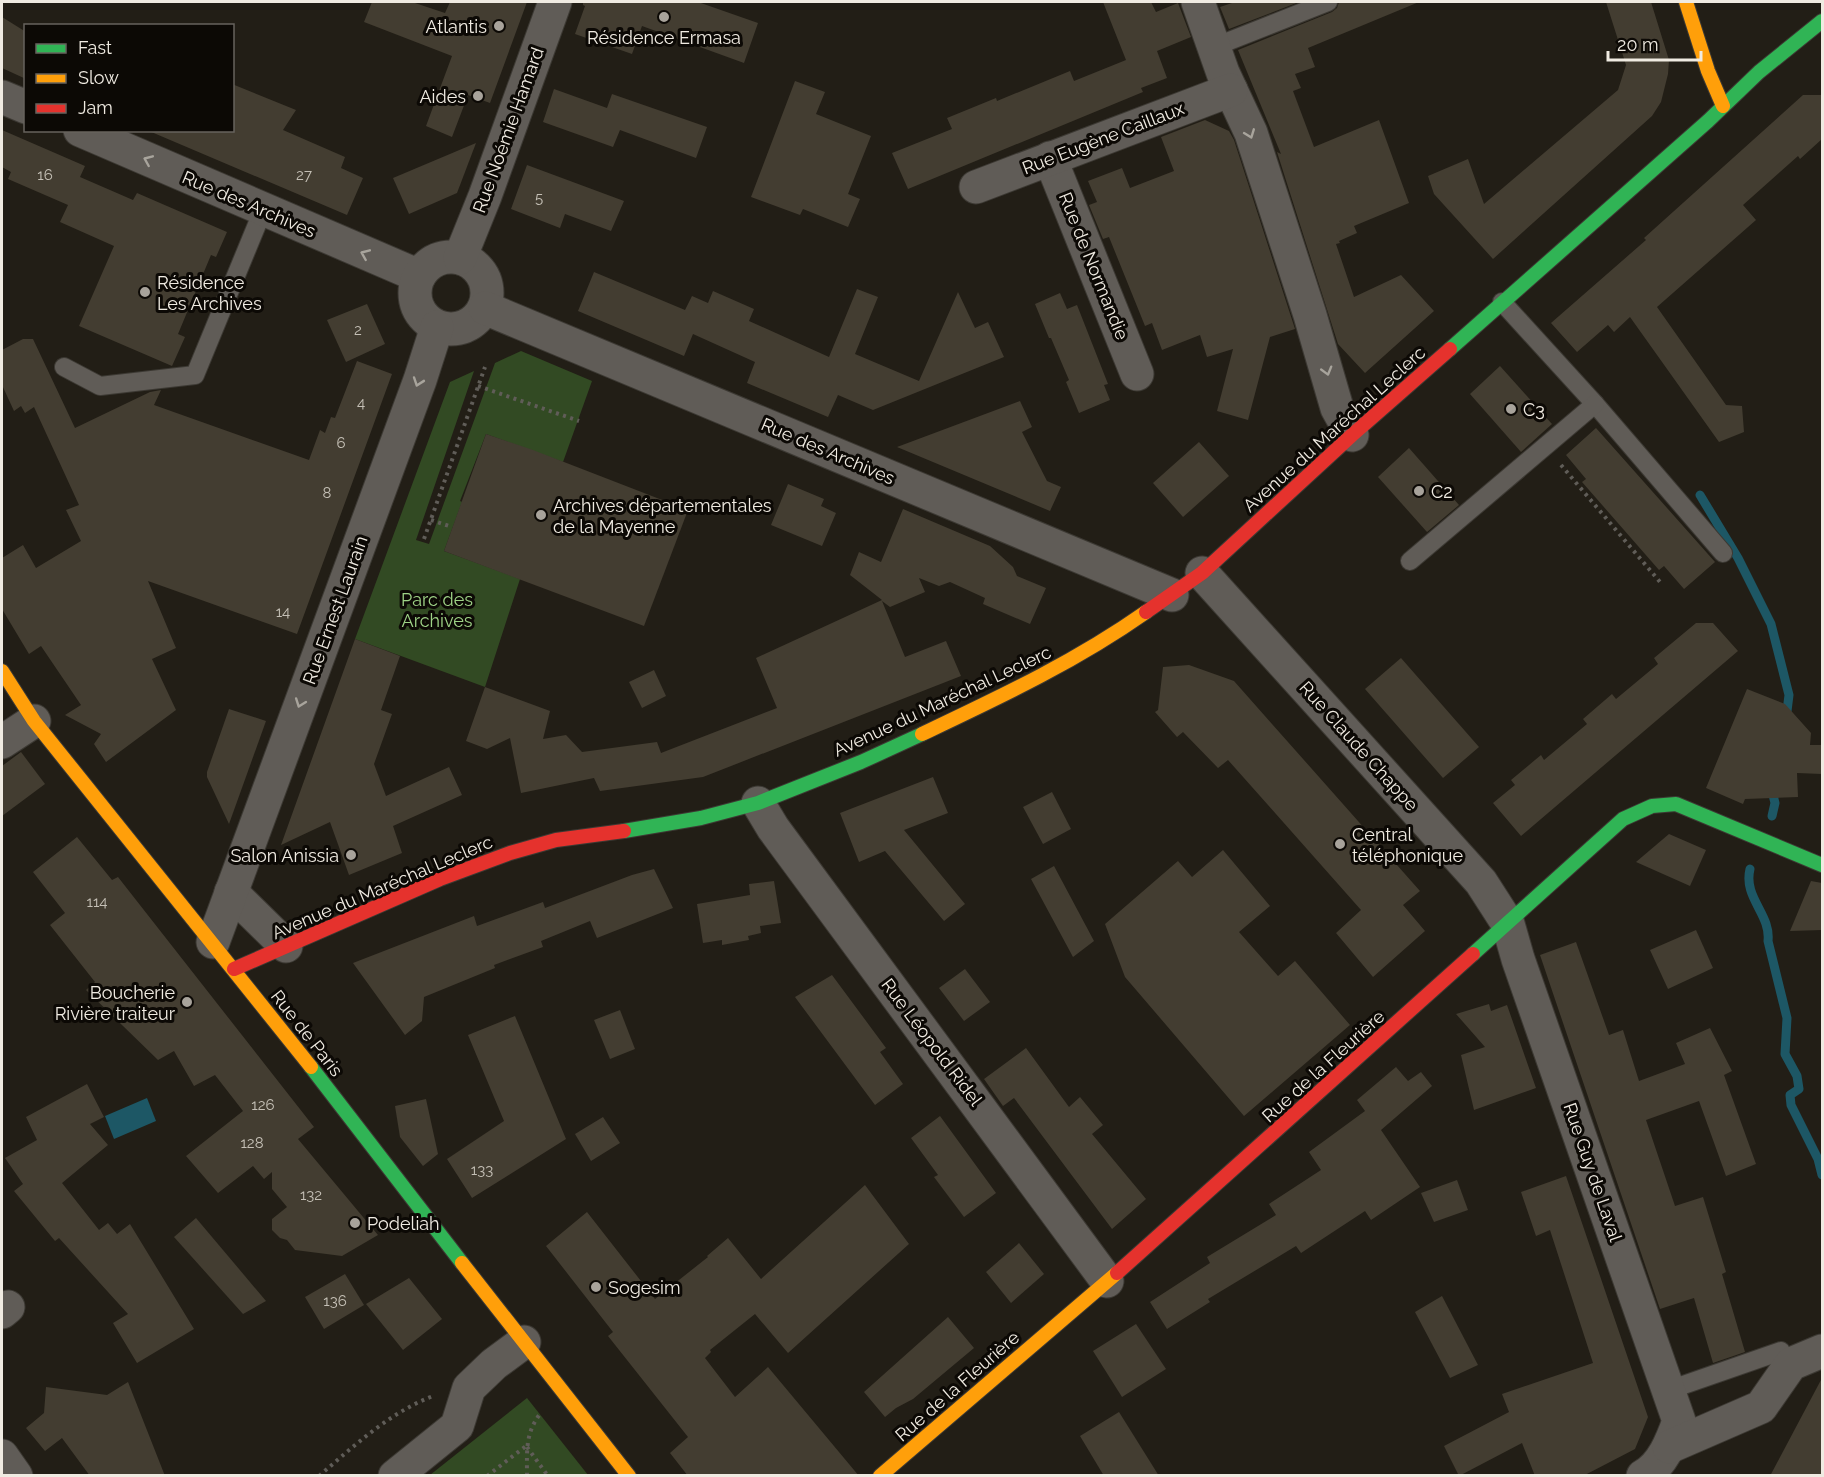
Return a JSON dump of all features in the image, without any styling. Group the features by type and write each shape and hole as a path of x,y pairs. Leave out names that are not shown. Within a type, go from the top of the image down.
{"street":[{"name":"Rue Noémie Hamard","path":"460,258 485,196 555,2"},
{"path":"1198,2 1231,90 1251,133 1310,315 1337,408 1352,435"},
{"path":"1686,2 1708,71 1724,106"},
{"name":"Avenue du Maréchal Leclerc","path":"234,969 441,879 510,853 556,840 701,818 758,803 861,762 1026,685 1116,633 1202,573 1352,435 1724,106 1759,72 1822,21"},
{"name":"Rue Eugène Caillaux","path":"976,187 1231,90"},
{"path":"2,97 24,106"},
{"name":"Rue des Archives","path":"85,132 419,276"},
{"name":"Rue de Normandie","path":"1050,158 1137,374"},
{"path":"448,257 460,258 470,262 484,277 487,287 485,308 478,318 459,329 436,327 420,311 416,299 419,276 436,260 448,257"},
{"name":"Rue des Archives","path":"485,308 1172,596"},
{"name":"Rue Ernest Laurain","path":"213,942 420,380 436,327"},
{"name":"Rue Claude Chappe","path":"1202,573 1481,882 1508,924"},
{"name":"Rue de Paris","path":"2,671 34,721 213,942 629,1476"},
{"path":"2,742 34,721"},
{"name":"Rue Léopold Ridel","path":"758,803 773,828 1107,1281"},
{"name":"Rue de la Fleurière","path":"880,1476 1176,1222 1623,819 1652,806 1676,804 1822,865"},
{"path":"231,892 286,946"},
{"name":"Rue Guy de Laval","path":"1508,924 1672,1419"},
{"path":"395,1476 457,1426 469,1388 494,1364 524,1342"},
{"path":"1643,1476 1649,1472 1672,1419 1761,1407 1791,1364 1822,1351"}],"lane":[{"path":"1214,47 1328,2"},
{"path":"64,367 100,386 195,375 263,210"},
{"path":"1502,302 1595,404 1723,553"},
{"path":"1410,561 1595,404"},
{"path":"1672,1419 1781,1351"}],"path":[{"path":"424,539 484,367"},
{"path":"478,386 579,421"},
{"path":"1545,447 1660,582"},
{"path":"431,520 452,527"},
{"path":"319,1476 382,1423 411,1404 441,1392 469,1388"},
{"path":"488,1476 526,1446"},
{"path":"526,1446 527,1476"},
{"path":"526,1446 548,1476"}],"green space":[{"name":"Parc des Archives","path":"521,351 592,381 563,462 486,434 460,501 462,502 444,551 520,579 485,687 355,639 450,382 474,371 416,540 429,544 495,363"},
{"path":"527,1398 588,1475 430,1475"}],"water":[{"path":"147,1098 156,1121 114,1139 105,1116"}],"building":[{"path":"372,2 412,2 445,13 450,2 527,2 490,103 468,95 452,137 426,126 452,56 364,22"},
{"path":"583,2 698,2 758,23 744,63 642,26 632,54 575,34 585,6"},
{"path":"1103,2 1151,2 1156,12 1178,3 1191,37 1157,51 1167,78 1141,88 1143,92 908,189 892,153 952,129 947,118 996,98 997,101 1070,71 1074,81 1126,60"},
{"path":"1235,2 1299,2 1229,29 1220,7"},
{"path":"1339,2 1419,2 1308,48 1315,67 1295,74 1301,88 1293,91 1314,147 1379,120 1409,203 1354,226 1357,233 1336,244 1354,297 1401,275 1434,311 1365,373 1338,344 1277,152 1281,154 1238,50 1332,12 1337,8"},
{"path":"1606,2 1651,2 1669,60 1661,102 1652,116 1493,259 1434,194 1428,176 1468,159 1484,204 1618,90 1626,65"},
{"path":"2,17 24,31 24,78 2,68"},
{"path":"795,81 825,92 816,114 871,136 848,194 860,199 848,227 803,209 800,215 751,197"},
{"path":"234,85 296,110 283,130 345,157 341,168 363,178 347,215 151,132 234,132"},
{"path":"554,89 607,108 612,94 707,127 696,158 620,130 613,147 543,122"},
{"path":"1803,95 1822,95 1822,139 1800,159 1798,156 1743,205 1756,220 1657,307 1726,405 1742,406 1744,432 1719,442 1630,317 1614,332 1608,325 1577,352 1551,323 1646,240 1644,238"},
{"path":"1205,120 1229,131 1234,140 1295,329 1270,337 1248,420 1217,411 1233,349 1207,357 1200,335 1162,350 1152,323 1145,326 1109,237 1103,239 1089,205 1097,202 1088,181 1122,168 1130,188 1174,171 1161,137"},
{"name":"Résidence Les Archives","path":"2,130 85,166 80,177 133,200 137,193 227,232 216,257 211,255 178,334 185,337 172,366 79,326 114,246 60,222 68,205 8,179 11,172 2,167"},
{"path":"476,143 457,193 409,214 393,178"},
{"path":"527,165 624,201 611,231 565,214 560,228 511,209"},
{"path":"594,272 685,310 692,296 708,303 713,291 754,309 749,321 829,357 857,289 878,297 855,354 919,381 958,292 975,328 988,322 1004,357 873,410 838,395 828,417 747,383 755,362 693,334 684,356 578,311"},
{"path":"1060,293 1067,309 1077,305 1108,384 1104,385 1110,400 1079,413 1066,382 1069,380 1035,304"},
{"path":"367,304 385,344 346,362 327,320"},
{"path":"23,339 33,339 75,428 150,392 161,390 154,405 309,460 320,430 325,433 331,417 335,418 357,361 392,374 297,634 148,581 176,648 152,659 176,710 106,762 94,744 101,734 65,715 81,705 41,646 29,654 2,609 2,558 23,545 36,568 81,541 66,510 79,505 34,407 25,413 21,406 14,411 2,385 2,350"},
{"name":"C3","path":"1500,366 1552,424 1521,452 1470,394"},
{"path":"1020,401 1032,427 1022,432 1047,481 1061,487 1050,511 897,447"},
{"path":"1596,428 1715,562 1684,589 1664,566 1659,570 1582,482 1586,479 1566,455"},
{"path":"486,434 688,510 644,626 444,551"},
{"path":"1199,442 1229,476 1183,517 1153,483"},
{"name":"C2","path":"1409,448 1459,505 1427,532 1378,477"},
{"path":"788,484 824,499 821,506 836,513 822,546 771,525"},
{"path":"903,509 990,546 1013,567 1017,576 1046,588 1030,624 983,604 985,598 950,582 939,586 919,578 925,592 890,607 882,601 905,657 946,641 961,676 703,777 600,791 594,778 521,793 510,738 487,749 466,741 485,687 550,711 543,739 566,735 582,752 657,742 661,753 777,708 756,658 882,600 850,575 859,552 881,562"},
{"path":"1696,623 1713,623 1738,651 1521,836 1493,803 1515,785 1511,780 1541,755 1544,760 1587,724 1583,719 1612,694 1616,699 1658,664 1654,658"},
{"path":"355,639 400,656 381,710 392,714 374,764 386,796 449,767 462,795 393,826 402,853 349,875 330,822 281,845"},
{"path":"1401,658 1479,747 1443,778 1365,689"},
{"name":"Central téléphonique","path":"1189,665 1234,681 1420,891 1403,905 1425,931 1373,977 1336,933 1361,910 1228,760 1218,768 1183,732 1177,737 1155,712 1158,710 1163,667"},
{"path":"654,670 666,696 642,708 629,682"},
{"path":"1747,689 1785,704 1811,733 1810,745 1822,745 1822,774 1797,773 1798,797 1745,799 1743,804 1706,788"},
{"path":"229,709 266,721 229,824 207,777 207,772"},
{"path":"21,752 45,784 2,816 2,766"},
{"path":"933,777 948,813 904,830 965,904 944,921 885,851 859,862 840,813"},
{"path":"1052,792 1071,829 1043,844 1023,807"},
{"path":"1669,834 1706,850 1690,886 1636,862"},
{"path":"77,837 112,880 118,877 314,1127 298,1139 378,1235 342,1256 295,1250 287,1240 280,1238 272,1230 272,1219 287,1207 272,1189 272,1172 264,1179 253,1166 218,1193 186,1156 243,1111 215,1075 194,1086 174,1051 158,1060 86,990 95,982 50,925 65,913 33,872"},
{"path":"1223,850 1270,906 1239,932 1278,976 1295,961 1350,1025 1244,1116 1125,977 1105,924 1178,861 1192,877"},
{"path":"1054,866 1094,941 1073,957 1031,879"},
{"path":"654,869 673,908 597,938 590,921 541,941 543,947 494,965 495,968 424,997 422,1021 405,1035 353,963 474,916 477,926 543,902 545,908"},
{"path":"774,881 781,923 760,926 761,933 748,936 749,940 722,945 722,940 703,943 697,904 750,895 749,884"},
{"path":"1811,881 1822,883 1822,930 1790,931"},
{"path":"1696,930 1713,968 1668,989 1650,950"},
{"path":"1576,942 1609,1035 1623,1030 1639,1081 1685,1064 1676,1043 1710,1028 1732,1071 1724,1075 1756,1164 1726,1176 1699,1101 1646,1120 1675,1206 1703,1197 1726,1272 1722,1274 1745,1352 1713,1363 1694,1298 1660,1309 1540,955"},
{"path":"965,969 990,1002 964,1021 939,988"},
{"path":"832,975 886,1048 880,1052 903,1084 875,1105 795,997"},
{"path":"1489,1004 1491,1011 1507,1005 1536,1088 1474,1110 1461,1055 1485,1047 1456,1014"},
{"path":"620,1010 635,1049 610,1059 594,1020"},
{"path":"515,1016 566,1139 472,1198 447,1159 504,1121 468,1035"},
{"path":"1026,1048 1069,1107 1080,1097 1103,1125 1092,1134 1146,1199 1112,1229 1014,1098 1003,1106 984,1079"},
{"path":"1396,1067 1408,1081 1421,1072 1432,1086 1381,1130 1420,1187 1371,1220 1365,1211 1301,1253 1296,1246 1208,1299 1210,1302 1167,1329 1150,1302 1210,1263 1207,1257 1276,1215 1269,1204 1321,1170 1309,1152 1365,1111 1357,1100"},
{"path":"87,1084 104,1117 90,1124 108,1145 62,1183 99,1230 108,1223 117,1234 130,1224 194,1329 137,1363 113,1323 128,1314 59,1238 55,1241 14,1191 23,1184 5,1158 37,1140 26,1117"},
{"path":"426,1099 438,1154 423,1166 400,1137 395,1106"},
{"path":"940,1116 996,1193 964,1217 934,1177 938,1175 911,1138"},
{"path":"603,1117 620,1143 591,1161 575,1134"},
{"path":"1566,1176 1648,1417 1635,1449 1583,1476 1535,1476 1522,1443 1459,1476 1444,1446 1509,1412 1502,1394 1593,1363 1550,1230 1536,1236 1521,1192"},
{"path":"1457,1180 1468,1210 1434,1222 1421,1193"},
{"path":"865,1185 909,1244 788,1353 755,1314 710,1350 711,1352 705,1358 735,1397 768,1367 859,1476 688,1476 670,1453 688,1437 608,1336 613,1332 546,1246 587,1212 655,1299 728,1238 761,1279"},
{"path":"196,1218 266,1301 243,1314 174,1237"},
{"path":"1019,1243 1044,1274 1011,1303 986,1272"},
{"path":"345,1274 364,1305 324,1329 305,1297"},
{"path":"409,1278 442,1319 403,1350 366,1304"},
{"path":"1442,1296 1478,1365 1450,1378 1415,1312"},
{"path":"948,1317 974,1348 913,1399 885,1417 864,1392"},
{"path":"1136,1324 1166,1369 1122,1397 1093,1351"},
{"path":"1822,1378 1822,1476 1770,1476"},
{"path":"128,1382 165,1476 90,1476 62,1438 45,1451 26,1428 44,1413 46,1387 107,1395"},
{"path":"1119,1412 1159,1476 1104,1476 1080,1436"}],"waterway":[{"path":"1700,495 1738,558 1771,624 1789,695 1786,719"},
{"path":"1771,787 1775,803 1772,816"},
{"path":"1750,869 1750,889 1768,931 1768,941 1787,1018 1785,1054 1797,1076 1799,1089 1790,1095 1791,1105 1818,1159 1822,1175"}],"traffic: fast":[{"path":"1450,349 1708,121 1759,72 1822,21"},
{"path":"624,831 701,818 758,803 861,762 922,734"},
{"path":"1473,954 1623,819 1652,806 1676,804 1822,865"},
{"path":"311,1067 462,1263"}],"traffic: slow":[{"path":"1686,2 1708,71 1723,106"},
{"path":"922,734 1064,663 1146,612"},
{"path":"2,671 34,721 311,1067"},
{"path":"462,1263 629,1476"},
{"path":"880,1476 1117,1273"}],"traffic: jam":[{"path":"1146,612 1202,573 1352,435 1450,349"},
{"path":"234,969 440,879 510,853 556,840 624,831"},
{"path":"1117,1273 1473,954"}],"place":[{"name":"Résidence Ermasa","path":"664,17"},
{"name":"Atlantis","path":"499,26"},
{"name":"Aides","path":"478,96"},
{"name":"Résidence Les Archives","path":"145,292"},
{"name":"C3","path":"1511,409"},
{"name":"C2","path":"1419,491"},
{"name":"Archives départementales de la Mayenne","path":"541,515"},
{"name":"Central téléphonique","path":"1340,844"},
{"name":"Salon Anissia","path":"351,855"},
{"name":"Boucherie Rivière traiteur","path":"187,1002"},
{"name":"Podeliah","path":"355,1223"},
{"name":"Sogesim","path":"596,1287"}]}
